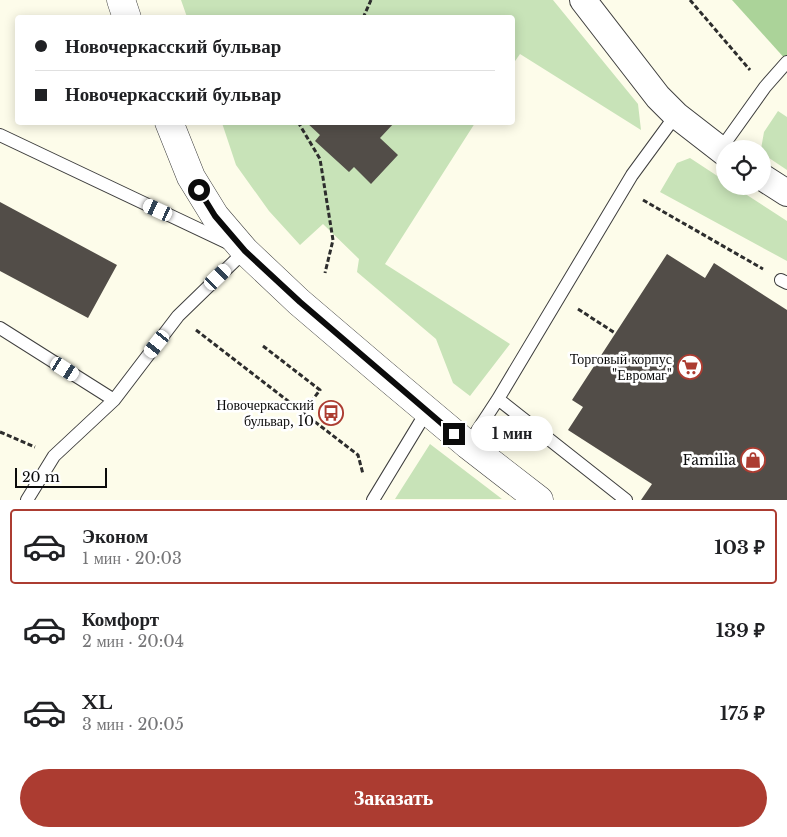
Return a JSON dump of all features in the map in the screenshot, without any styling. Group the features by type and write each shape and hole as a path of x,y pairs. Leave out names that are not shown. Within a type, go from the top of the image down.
{"street":[{"path":"121,0 126,15"},
{"path":"583,0 658,97 676,115 716,147"},
{"path":"169,125 196,185 215,216 245,251 300,302 427,411 539,500"},
{"path":"771,183 787,193"}],"lane":[{"path":"730,140 766,87 787,62"},
{"path":"468,445 498,399 632,175 676,115"},
{"path":"0,135 245,251 178,316 114,400 54,456 27,500"},
{"path":"0,328 114,400"},
{"path":"498,399 626,500"},
{"path":"373,500 427,411"}],"path":[{"path":"364,15 371,0"},
{"path":"690,0 766,87"},
{"path":"300,125 320,159 333,240 325,273"},
{"path":"624,189 784,282"},
{"path":"558,297 615,334"},
{"path":"178,316 358,455 364,482"},
{"path":"263,346 320,390 303,412"},
{"path":"0,432 54,456"}],"green space":[{"path":"181,0 553,0 638,104 641,130 520,54 515,61 515,15 186,15"},
{"path":"732,0 787,0 787,61"},
{"path":"778,111 787,117 787,170 771,159 771,140 763,140 764,132"},
{"path":"223,125 474,125 385,264 510,344 470,396 453,383 436,339 357,272 359,259 323,224 300,245 269,211 236,165"},
{"path":"690,158 716,175 716,195 747,195 787,221 787,261 660,192 677,163"},
{"path":"430,444 502,499 395,499"}],"building":[{"path":"309,125 392,125 380,138 398,155 371,184 354,167 349,172 315,141 320,135"},
{"path":"0,202 117,265 88,318 0,271"},
{"name":"Торговый корпус \"Евромаг\"","path":"667,254 705,278 714,263 787,310 787,500 641,500 652,484 568,430 583,407 572,400"}],"place":[{"name":"Торговый корпус \"Евромаг\"","path":"690,367"},
{"name":"Новочеркасский бульвар, 10","path":"331,413"},
{"name":"Familia","path":"753,460"}],"route":[{"path":"199,190 215,216 245,251 300,302 454,434"}]}
